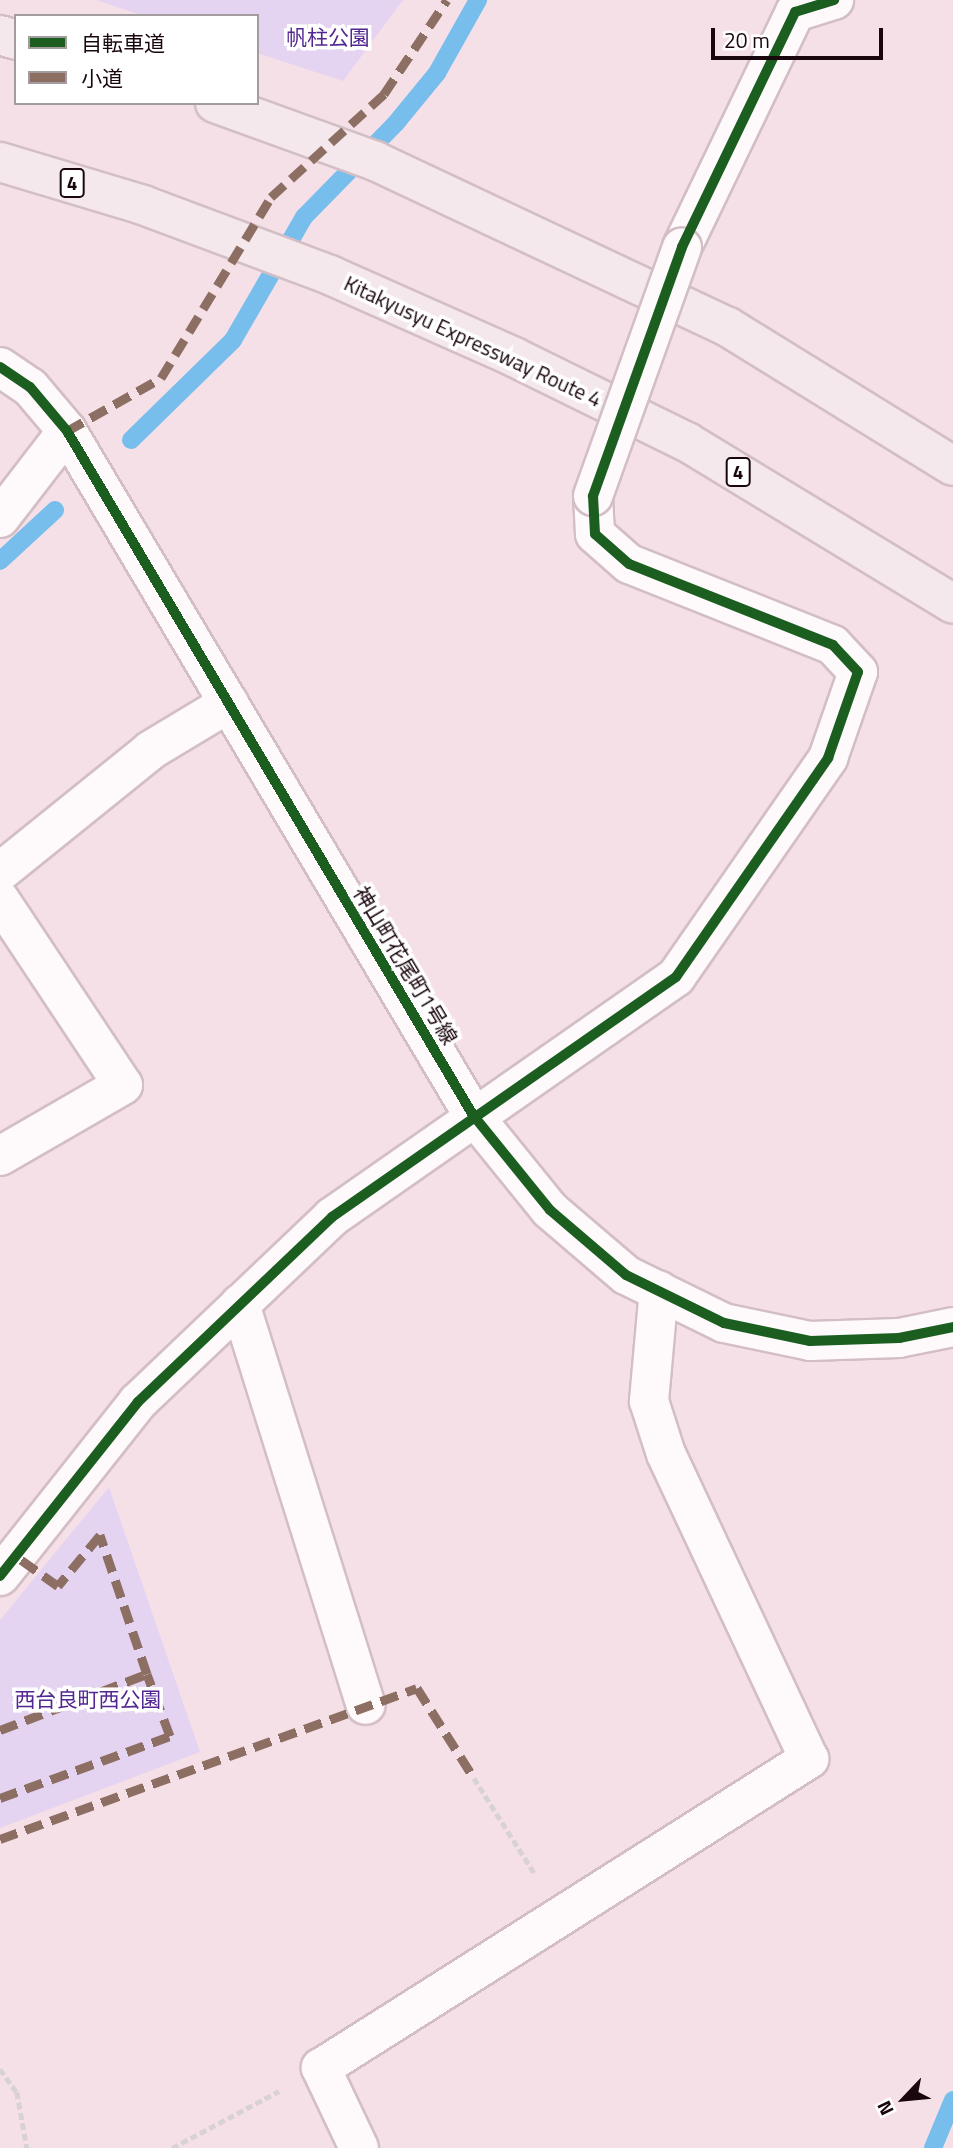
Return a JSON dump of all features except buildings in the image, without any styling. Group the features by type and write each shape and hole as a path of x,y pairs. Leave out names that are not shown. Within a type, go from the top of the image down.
{"highway":[{"path":"221,105 375,160 571,250 728,327 953,466"},
{"name":"Kitakyusyu Expressway Route 4","path":"0,162 143,205 330,275 514,357 687,442 953,604"}],"street":[{"path":"0,1576 138,1402 332,1217 473,1115 676,976 828,758 858,672 833,645 629,564 595,534 593,496 682,247 795,12 834,0"},
{"name":"神山町花尾町1号線","path":"0,366 30,387 67,431 473,1115 550,1210 626,1275 724,1323 810,1341 899,1338 953,1327"},
{"path":"0,518 67,431"},
{"path":"0,872 151,750 229,703"},
{"path":"0,900 123,1085 0,1156"},
{"path":"359,2148 321,2068 809,1759 666,1454 649,1401 659,1290"},
{"path":"240,1304 366,1705"}],"path":[{"path":"474,1778 562,1916"},
{"path":"172,2148 321,2068"},
{"path":"0,2069 17,2092 27,2148"}],"green space":[{"name":"帆柱公園","path":"96,0 403,0 343,81 259,54 259,14 138,14"},
{"name":"西台良町西公園","path":"109,1487 200,1752 0,1828 0,1620"}],"waterway":[{"path":"131,440 233,340 304,217 396,123 437,73 478,0"},
{"path":"0,561 55,510"},
{"path":"933,2148 953,2100"}],"marked path":[{"path":"67,431 161,378 271,197 384,94 447,0"},
{"path":"0,1730 147,1674 100,1535 58,1586 16,1556"},
{"path":"0,1798 170,1736 147,1674"},
{"path":"0,1839 417,1688 474,1778"}],"cycle path":[{"path":"0,1576 138,1402 332,1217 676,977 828,758 858,672 833,645 629,564 595,534 593,496 682,247 795,12 834,0"},
{"path":"0,367 30,387 67,431 473,1115 550,1210 626,1275 724,1323 810,1341 899,1338 953,1327"}]}
